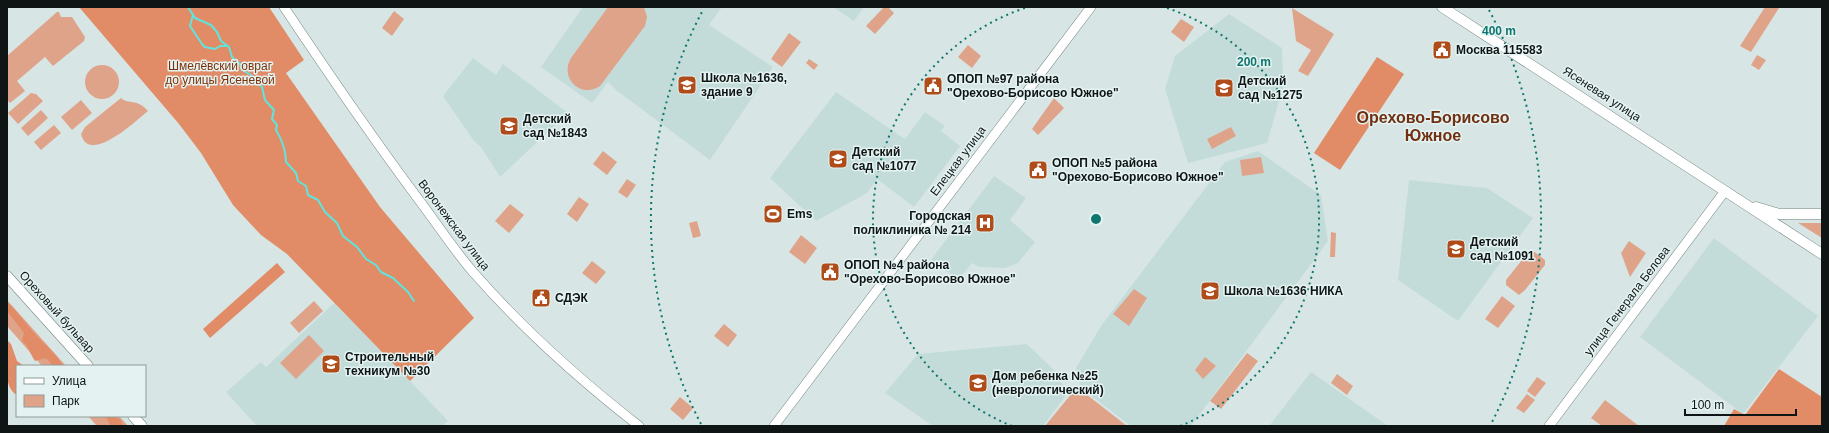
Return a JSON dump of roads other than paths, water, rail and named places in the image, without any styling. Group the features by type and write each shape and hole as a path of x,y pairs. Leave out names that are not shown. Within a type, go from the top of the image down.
{"main road":[{"name":"Ясеневая улица","path":"1442,7 1822,254"},
{"name":"Ясеневая улица","path":"1746,205 1779,214 1822,214"},
{"name":"Ореховый бульвар","path":"7,276 87,365"},
{"path":"134,417 142,426"}],"street":[{"name":"Воронежская улица","path":"284,7 369,132 473,272 501,303 552,352 592,389 639,426"},
{"name":"Елецкая улица","path":"774,426 1091,7"},
{"name":"улица Генерала Белова","path":"1549,426 1725,191"}],"waterway":[{"path":"188,7 195,18 211,25 217,32 221,41 229,47 232,57 240,64 242,70 251,75 262,87 265,100 274,110 272,119 277,125 276,130 283,145 286,162 296,173 298,181 306,186 308,195 318,200 325,212 337,223 343,236 357,247 366,259 376,265 381,272 393,278 408,292 414,301"},
{"path":"193,15 190,26 205,47 215,49 220,46 226,46"}],"place":[{"name":"Москва 115583","path":"1442,50"},
{"name":"Школа №1636, здание 9","path":"687,85"},
{"name":"ОПОП №97 района \"Орехово-Борисово Южное\"","path":"933,86"},
{"name":"Детский сад №1275","path":"1224,88"},
{"name":"Детский сад №1843","path":"509,126"},
{"name":"Детский сад №1077","path":"838,159"},
{"name":"ОПОП №5 района \"Орехово-Борисово Южное\"","path":"1038,170"},
{"name":"Ems","path":"773,214"},
{"name":"Городская поликлиника № 214","path":"985,223"},
{"name":"Детский сад №1091","path":"1456,249"},
{"name":"ОПОП №4 района \"Орехово-Борисово Южное\"","path":"830,272"},
{"name":"Школа №1636 НИКА","path":"1210,291"},
{"name":"СДЭК","path":"541,298"},
{"name":"Строительный техникум №30","path":"331,364"},
{"name":"Дом ребенка №25 (неврологический)","path":"978,383"}],"district":[{"name":"Орехово-Борисово Южное","path":"1433,126"}],"park label":[{"name":"Шмелёвский овраг до улицы Ясеневой","path":"220,73"}]}
